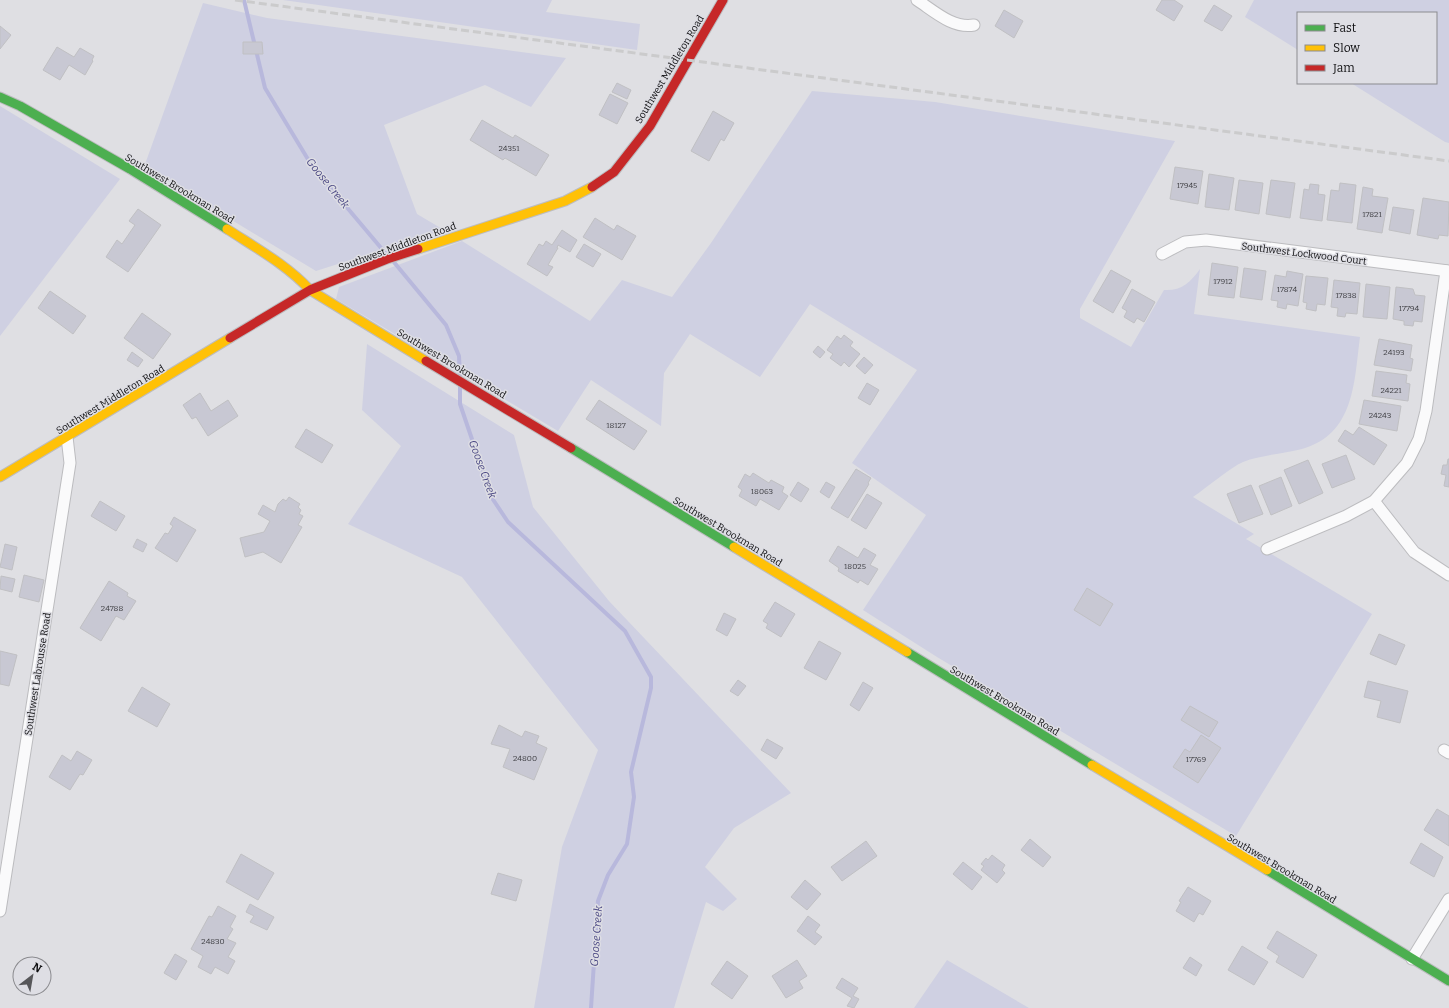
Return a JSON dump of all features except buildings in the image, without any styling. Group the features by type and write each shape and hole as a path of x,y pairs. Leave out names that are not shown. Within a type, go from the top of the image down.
{"street":[{"name":"Southwest Middleton Road","path":"0,477 310,290 387,259 565,201 590,188 614,172 650,126 723,0"},
{"path":"917,0 957,25 974,25"},
{"name":"Southwest Brookman Road","path":"0,97 20,106 130,170 266,254 299,278 310,290 1449,981"},
{"name":"Southwest Lockwood Court","path":"1162,254 1185,242 1206,240 1448,271"},
{"path":"1267,549 1346,516 1374,501 1407,463 1419,439 1426,411 1448,271"},
{"name":"Southwest Labrousse Road","path":"0,911 70,463 67,437"},
{"path":"1374,501 1414,552 1449,575"},
{"path":"1412,959 1449,899"}],"shaded area":[{"path":"283,0 552,0 546,12 640,24 637,50"},
{"path":"1254,0 1449,0 1449,143 1445,142 1353,84 1437,84 1437,12 1297,12 1297,49 1245,17"},
{"path":"203,3 267,18 566,58 531,107 485,85 384,125 417,214 444,230 316,271 144,167"},
{"path":"812,91 935,102 1175,141 1080,309 1080,318 1131,347 1164,290 1175,289 1185,285 1200,269 1194,314 1360,337 1356,371 1349,404 1342,419 1333,432 1319,442 1302,449 1243,462 1225,473 1193,497 1254,534 1246,539 1372,614 1236,836 937,657 863,610 926,515 852,463 917,370 810,304 760,377 690,334 664,373 661,426 591,380 558,431 336,299 339,287 462,241 590,321 622,280 672,297 711,243"},
{"path":"0,106 120,179 0,336"},
{"path":"367,344 514,435 533,507 609,601 791,793 734,828 705,867 737,899 723,911 706,902 674,1008 534,1008 562,847 598,750 462,577 348,524 401,446 362,410"},
{"path":"947,960 1029,1008 914,1008"}],"waterway":[{"name":"Goose Creek","path":"244,0 265,88 312,166 387,255"},
{"name":"Goose Creek","path":"393,261 446,325 459,356 460,377"},
{"name":"Goose Creek","path":"460,385 460,404 492,498 508,522 625,631 651,677 651,688 631,772 634,797 627,844 608,875 598,901 591,1008"}],"railway":[{"path":"235,0 1449,161"}],"traffic: fast":[{"path":"0,97 20,106 130,169 227,229"},
{"path":"571,448 734,547"},
{"path":"907,652 1092,765"},
{"path":"1267,870 1449,981"}],"traffic: slow":[{"path":"418,249 565,201 592,187"},
{"path":"227,229 281,265 310,290 426,361"},
{"path":"0,477 230,338"},
{"path":"734,547 907,652"},
{"path":"1092,765 1267,870"}],"traffic: jam":[{"path":"592,187 614,172 650,126 723,0"},
{"path":"230,338 310,290 387,259 418,249"},
{"path":"426,361 571,448"}]}
